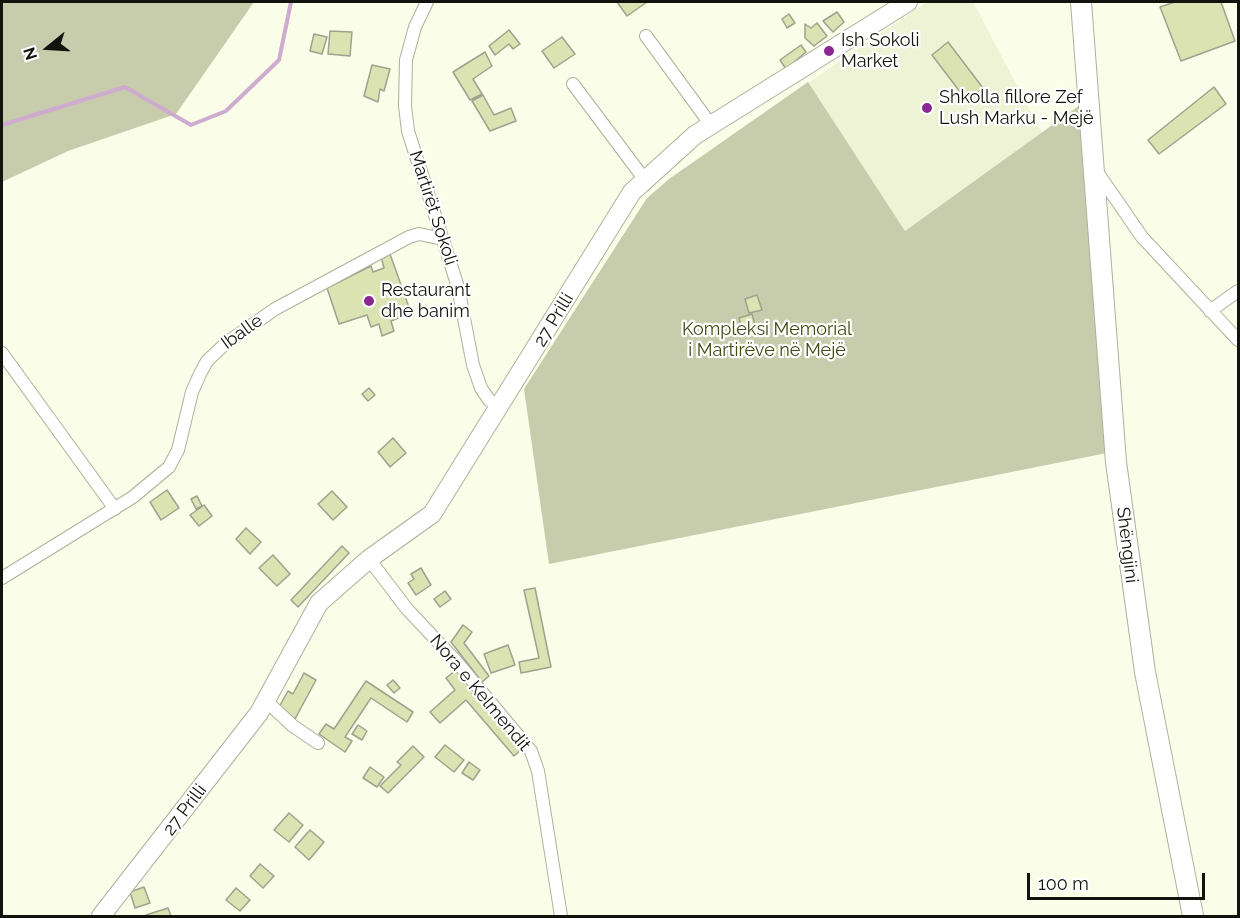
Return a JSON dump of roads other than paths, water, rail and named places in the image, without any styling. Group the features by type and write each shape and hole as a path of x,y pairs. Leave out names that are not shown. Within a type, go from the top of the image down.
{"main road":[{"name":"Shëngjini","path":"1081,2 1117,473 1145,672 1193,916"}],"street":[{"name":"Martirët Sokoli","path":"427,2 415,27 406,60 405,106 408,130 458,287 480,388 489,400 501,406"},
{"name":"27 Prilli","path":"101,916 167,834 266,701 319,603 369,559 432,514 632,192 677,150 711,125 908,2"},
{"path":"646,36 711,125"},
{"path":"573,84 645,180"},
{"path":"1095,168 1142,237 1239,340"},
{"name":"Iballe","path":"2,578 115,509 156,478 174,460 192,392 207,361 225,344 274,309 409,237 419,234 443,239"},
{"path":"1210,311 1239,291"},
{"path":"2,352 115,509"},
{"name":"Nora e Kelmendit","path":"369,559 407,609 456,661 531,752 538,771 561,916"},
{"path":"266,701 293,726 318,743"}],"waterway":[{"path":"2,125 125,87 191,125 226,111 279,60 291,2"}],"place":[{"name":"Ish Sokoli Market","path":"829,51"},
{"name":"Shkolla fillore Zef Lush Marku - Mejë","path":"927,108"},
{"name":"Restaurant dhe banim","path":"369,301"}],"park label":[{"name":"Kompleksi Memorial i Martirëve në Mejë","path":"767,340"}]}
